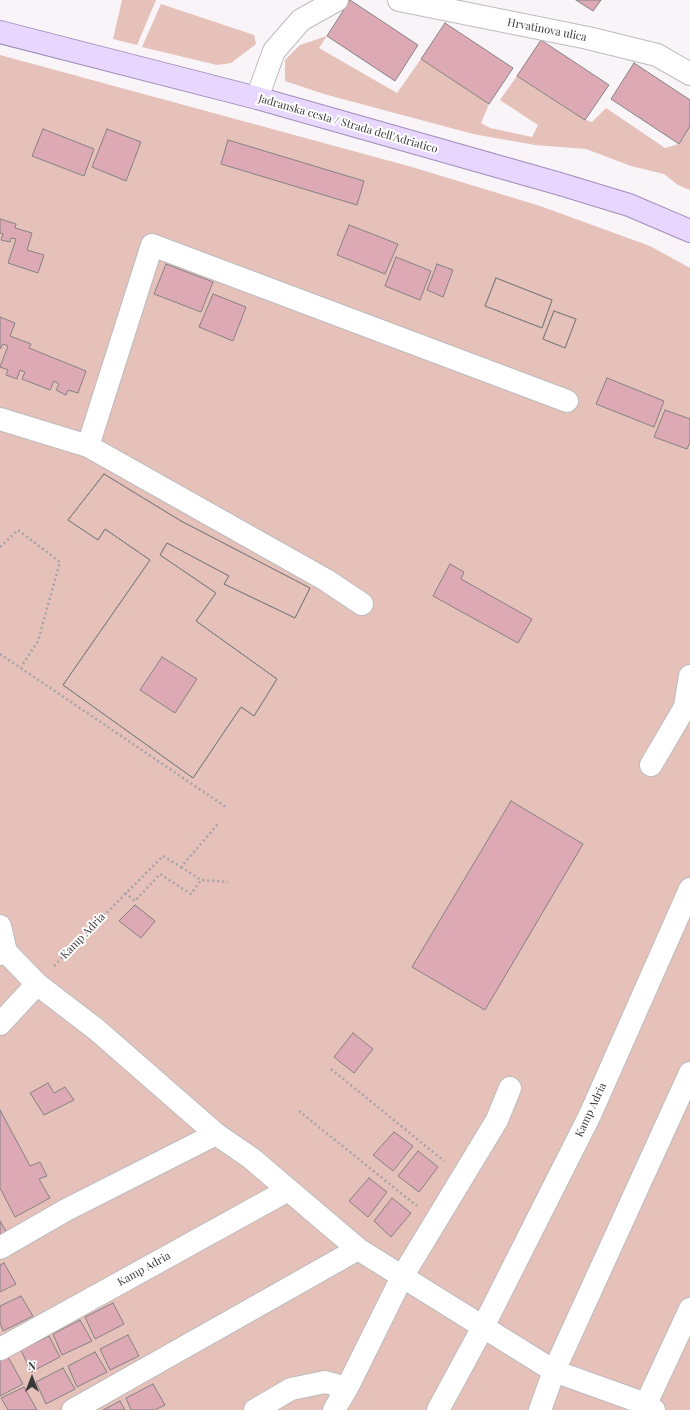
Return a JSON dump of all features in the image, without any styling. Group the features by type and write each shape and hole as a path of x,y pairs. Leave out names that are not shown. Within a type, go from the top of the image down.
{"main road":[{"name":"Jadranska cesta / Strada dell'Adriatico","path":"0,32 257,98 629,205 690,231"}],"street":[{"path":"257,98 274,51 301,20 337,0"},
{"name":"Hrvatinova ulica","path":"399,0 588,38 657,55 690,74"},
{"path":"88,446 152,245 567,401"},
{"path":"0,419 88,446 326,580 362,604"},
{"path":"651,765 688,715 690,676"},
{"name":"Kamp Adria","path":"438,1410 483,1328 590,1115 690,889"},
{"path":"0,926 3,953 37,984 97,1030 216,1134 251,1158 358,1249 554,1371 648,1408 690,1309"},
{"path":"0,1024 37,984"},
{"path":"540,1410 554,1371 690,1073"},
{"path":"334,1410 348,1388 402,1277 497,1120 510,1088"},
{"path":"0,1248 66,1210 216,1134"},
{"name":"Kamp Adria","path":"0,1349 288,1190"},
{"path":"73,1410 358,1249"},
{"path":"254,1410 291,1389 325,1382 348,1388"}],"path":[{"path":"0,547 18,530 60,562 38,641 21,667"},
{"path":"0,654 226,807"},
{"path":"218,824 181,867 201,880 228,882"},
{"name":"Kamp Adria","path":"37,984 163,856 181,867"},
{"path":"125,893 135,901 160,874 191,894 201,880"},
{"path":"331,1069 464,1176"},
{"path":"299,1111 436,1221"}],"shaded area":[{"path":"122,0 156,0 137,45 113,39"},
{"path":"161,4 254,35 256,44 231,63 217,65 142,47"},
{"path":"327,36 319,48 397,93 421,59 489,104 481,123 490,128 532,137 538,125 500,100 517,76 586,120 592,122 606,108 665,148 679,144 690,126 690,190 678,185 664,174 631,166 586,149 535,145 473,134 324,94 285,81 285,60 300,45"},
{"path":"0,55 412,167 540,206 650,246 690,268 690,1410 0,1410"}],"building":[{"path":"350,0 418,45 395,81 327,36"},
{"path":"576,0 601,0 593,11"},
{"path":"445,23 513,68 489,104 421,59"},
{"path":"541,40 609,85 585,120 517,76"},
{"path":"634,63 690,100 690,126 679,144 611,99"},
{"path":"43,129 94,149 84,176 32,156"},
{"path":"107,129 141,142 126,181 92,167"},
{"path":"228,140 364,181 357,205 221,164"},
{"path":"0,219 16,224 15,228 32,233 27,250 44,255 38,273 8,263 16,239 11,238 10,242 1,240 3,234 0,233"},
{"path":"349,225 398,244 385,274 337,255"},
{"path":"396,257 431,271 420,300 385,286"},
{"path":"166,264 213,282 201,312 154,294"},
{"path":"437,264 453,270 443,297 427,290"},
{"path":"496,278 552,300 542,328 485,306"},
{"path":"496,278 552,300 542,328 485,306"},
{"path":"213,294 246,307 233,341 199,327"},
{"path":"554,311 576,319 565,348 543,339"},
{"path":"554,311 576,319 565,348 543,339"},
{"path":"0,317 15,323 10,336 31,344 29,348 86,371 78,393 68,390 66,395 56,390 59,384 54,381 50,390 22,379 25,372 20,370 17,379 6,375 8,370 0,367 8,346 3,344 0,349"},
{"path":"607,378 664,401 654,427 596,404"},
{"path":"665,410 690,419 690,442 687,449 654,437"},
{"path":"104,474 181,521 310,588 295,618 224,584 229,576 167,543 160,555 216,593 196,621 277,679 254,716 241,707 193,778 63,685 150,560 105,529 98,540 68,520","holes":["162,657 197,679 175,713 140,690"]},
{"path":"104,474 181,521 310,588 295,618 224,584 229,576 167,543 160,555 216,593 196,621 277,679 254,716 241,707 193,778 63,685 150,560 105,529 98,540 68,520"},
{"path":"450,564 464,572 461,579 532,619 518,643 433,596"},
{"path":"511,801 583,844 485,1010 412,967"},
{"path":"135,905 155,921 141,938 119,921"},
{"path":"353,1033 373,1049 354,1073 334,1057"},
{"path":"48,1083 54,1093 65,1087 74,1100 44,1115 30,1093"},
{"path":"0,1110 30,1166 40,1162 47,1176 39,1179 50,1198 15,1217 0,1188"},
{"path":"394,1132 413,1146 393,1171 373,1155"},
{"path":"418,1151 438,1167 419,1192 398,1176"},
{"path":"369,1178 387,1192 368,1217 349,1201"},
{"path":"392,1198 411,1213 391,1237 374,1221"},
{"path":"0,1221 7,1233 0,1237"},
{"path":"4,1263 16,1284 0,1292 0,1265"},
{"path":"21,1296 33,1316 3,1331 0,1323 0,1306"},
{"path":"113,1303 124,1324 95,1339 85,1317"},
{"path":"80,1320 92,1341 62,1355 53,1334"},
{"path":"128,1335 139,1356 110,1370 100,1349"},
{"path":"49,1336 60,1357 31,1372 21,1350"},
{"path":"95,1352 107,1372 77,1387 68,1366"},
{"path":"7,1355 23,1384 0,1396 0,1359"},
{"path":"63,1368 75,1389 46,1404 36,1382"},
{"path":"153,1384 165,1405 155,1410 131,1410 126,1398"},
{"path":"24,1387 37,1410 8,1410 1,1398"},
{"path":"120,1401 125,1410 103,1410"}]}
